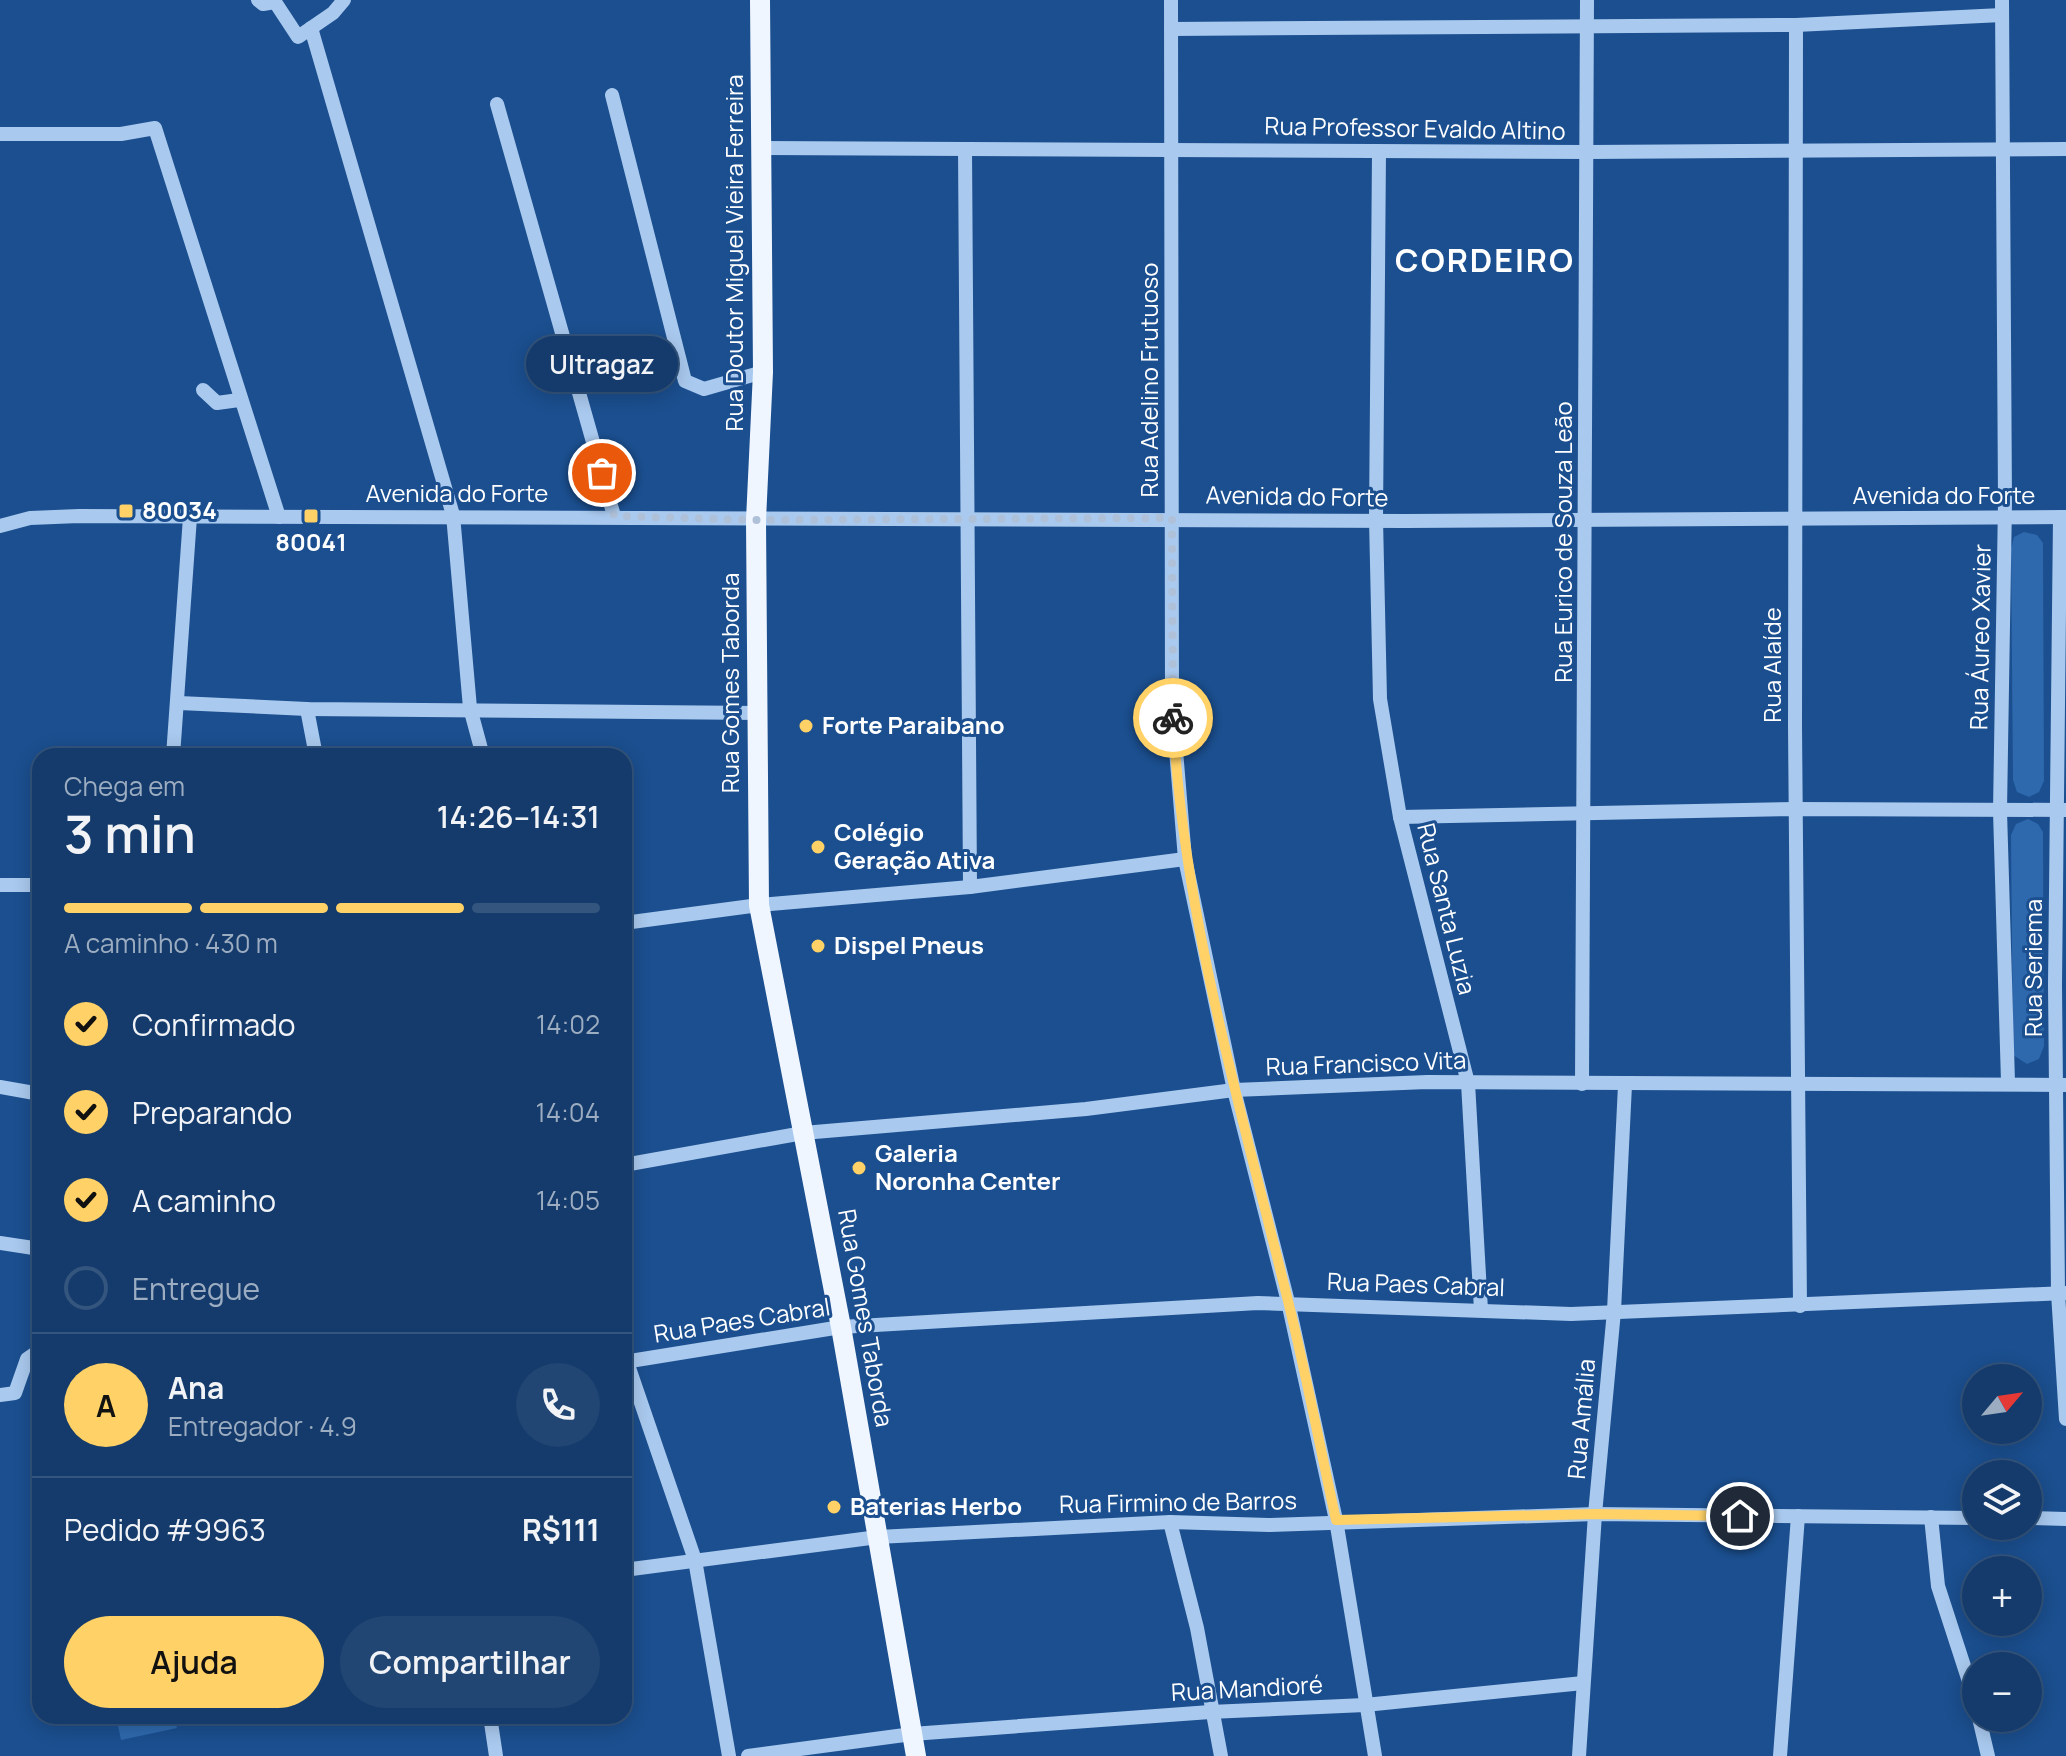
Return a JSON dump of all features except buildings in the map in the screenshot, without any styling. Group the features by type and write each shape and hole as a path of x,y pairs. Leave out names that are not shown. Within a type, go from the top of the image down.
{"main road":[{"name":"Rua Doutor Miguel Vieira Ferreira","path":"756,513 763,372 760,0"},
{"name":"Rua Gomes Taborda","path":"756,513 759,905 841,1327 916,1756"}],"street":[{"path":"258,0 263,4 275,2 281,7 298,37 344,0"},
{"name":"Rua Adelino Frutuoso","path":"1171,0 1172,702 1185,859 1234,1090 1288,1302 1336,1520 1375,1756"},
{"name":"Rua Eurico de Souza Leão","path":"1582,1084 1587,0"},
{"path":"1171,29 1796,25 2002,7"},
{"name":"Rua Áureo Xavier","path":"2002,7 2005,149 2000,811 2008,1082"},
{"name":"Rua Alaíde","path":"1796,25 1796,809 1800,1306"},
{"path":"311,28 453,515 470,708 481,748"},
{"path":"612,95 685,381 704,389 763,372"},
{"path":"497,104 614,516"},
{"path":"0,134 121,134 155,128 239,400 279,517"},
{"name":"Rua Professor Evaldo Altino","path":"763,148 1171,148 1379,152 2066,149"},
{"path":"965,149 965,517 970,887"},
{"name":"Rua Santa Luzia","path":"1379,152 1376,519 1380,699 1400,817 1468,1083 1481,1310"},
{"path":"203,390 217,403 239,400"},
{"name":"Avenida do Forte","path":"0,526 30,518 756,513 1587,520 2063,517"},
{"path":"174,748 190,517"},
{"name":"Rua Seriema","path":"2063,517 2061,1085 2066,1419"},
{"path":"179,703 307,709 470,708 757,713"},
{"path":"307,709 314,748"},
{"path":"1400,817 1796,809 2061,810"},
{"path":"632,922 759,905 970,887 1185,859"},
{"path":"0,885 32,885"},
{"name":"Rua Francisco Vita","path":"632,1164 803,1133 1086,1109 1234,1090 1468,1083 2008,1082 2061,1085"},
{"name":"Rua Amália","path":"1579,1756 1595,1514 1614,1311 1625,1085"},
{"path":"0,1087 32,1093"},
{"path":"0,1243 32,1248"},
{"name":"Rua Paes Cabral","path":"632,1361 841,1327 1288,1302 1571,1314 2062,1293"},
{"path":"0,1395 15,1393 27,1359 32,1356"},
{"path":"632,1379 695,1560 729,1756"},
{"name":"Rua Firmino de Barros","path":"632,1569 878,1537 1170,1522 1269,1525 1336,1520 1595,1514 1962,1518"},
{"path":"1780,1756 1798,1516"},
{"path":"1931,1517 1938,1586 1962,1660"},
{"path":"2042,1518 2066,1519"},
{"path":"1170,1522 1197,1628 1210,1712 1221,1756"},
{"name":"Rua Mandioré","path":"748,1756 912,1734 1210,1712 1365,1705 1583,1683"},
{"path":"491,1724 496,1756"},
{"path":"1982,1732 1988,1756"}],"shaded area":[{"path":"2024,532 2037,535 2043,543 2044,781 2039,792 2029,797 2017,792 2013,780 2011,549 2014,537"},
{"path":"2028,819 2038,824 2043,832 2044,1046 2039,1059 2027,1064 2013,1055 2011,835 2016,824"},
{"path":"118,1724 176,1724 177,1728 121,1740"}],"way so far":[{"path":"602,473 614,516 756,520 1172,518 1173,718"}],"place":[{"name":"Ultragaz","path":"602,473"},
{"name":"80034","path":"126,511"},
{"name":"80041","path":"311,516"},
{"name":"Forte Paraibano","path":"806,726"},
{"name":"Colégio Geração Ativa","path":"818,847"},
{"name":"Dispel Pneus","path":"818,946"},
{"name":"Galeria Noronha Center","path":"859,1168"},
{"name":"Baterias Herbo","path":"834,1507"}],"district":[{"name":"CORDEIRO","path":"1485,261"}],"route":[{"path":"1173,718 1185,859 1234,1090 1288,1302 1336,1520 1595,1514 1740,1516"}]}
